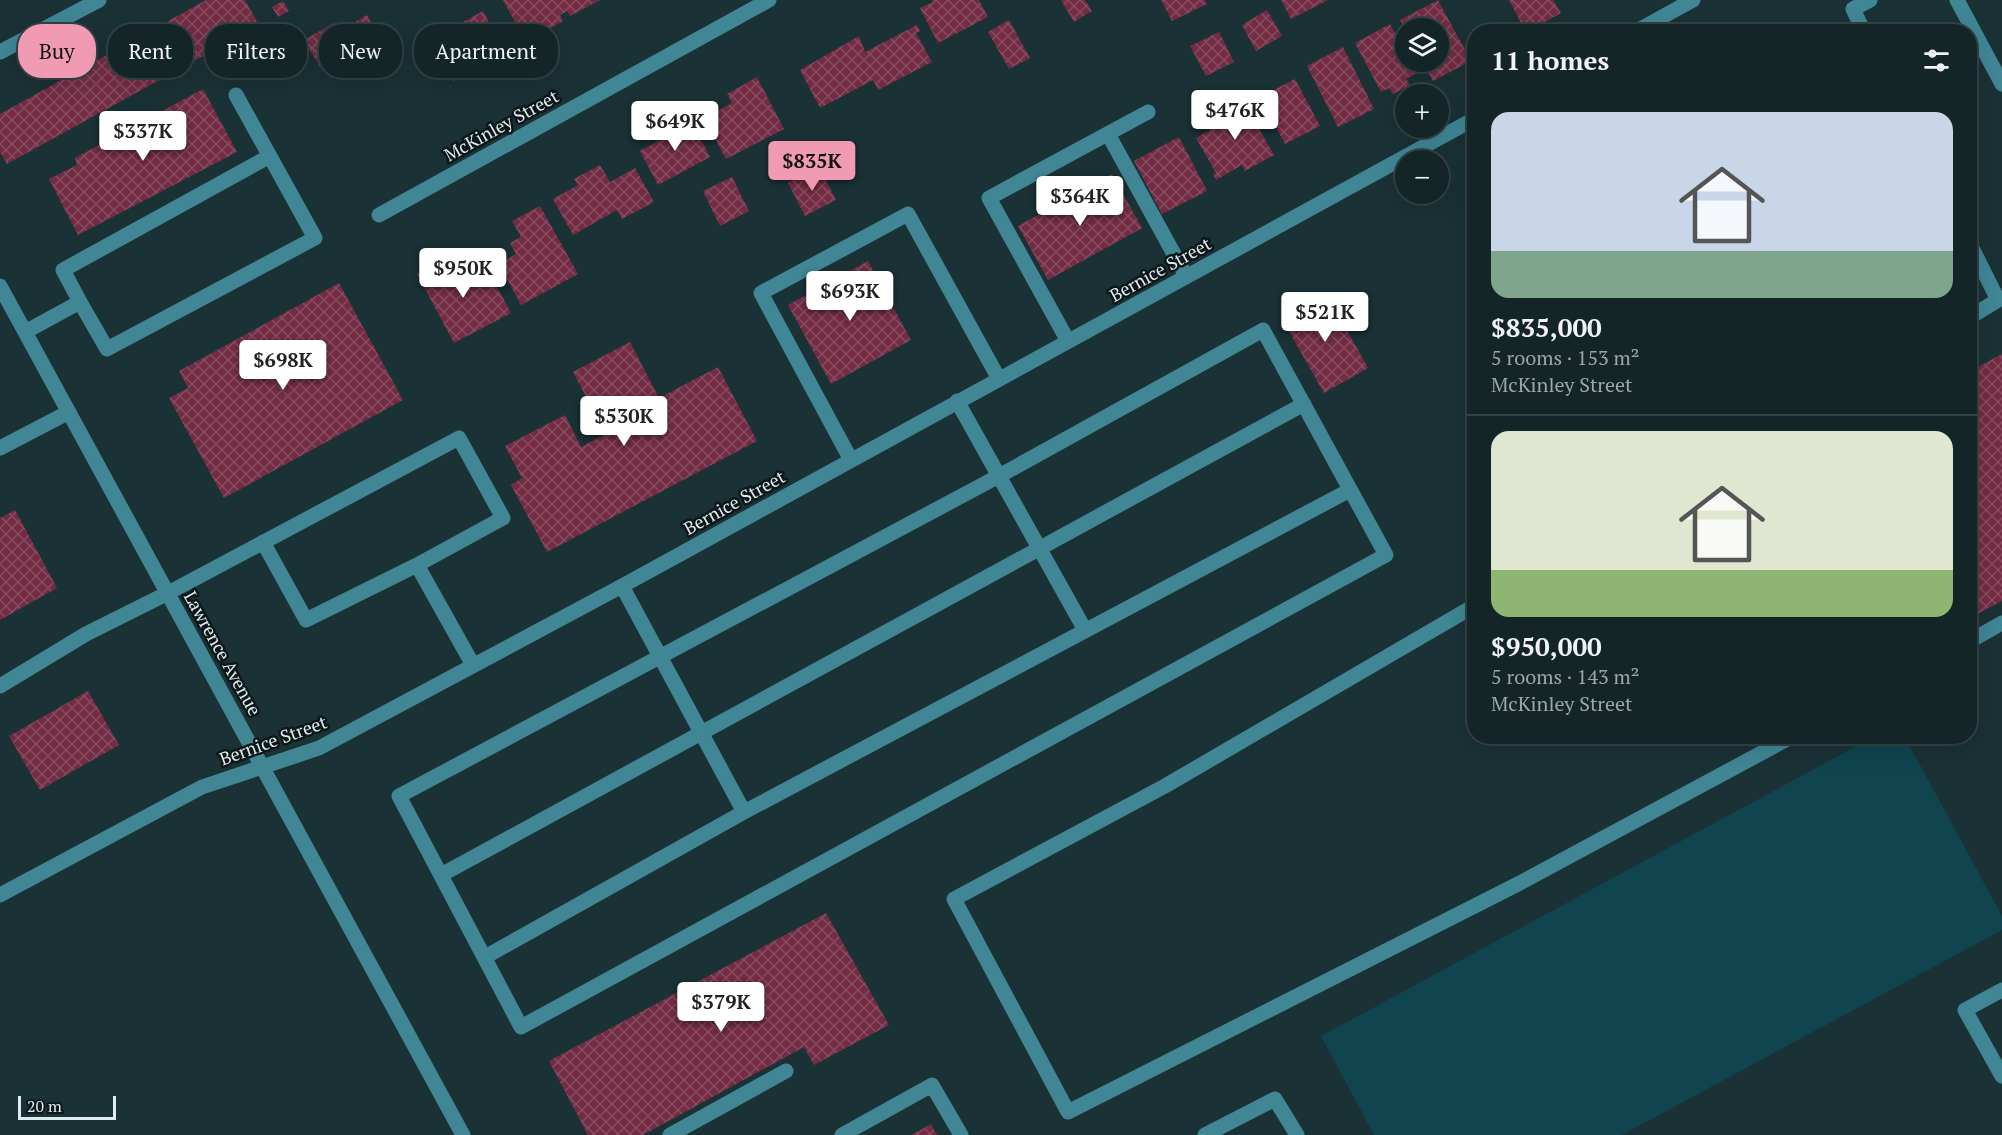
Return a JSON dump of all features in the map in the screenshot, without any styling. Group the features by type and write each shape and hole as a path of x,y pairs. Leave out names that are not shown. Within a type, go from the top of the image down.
{"street":[{"path":"0,52 99,0"},
{"name":"McKinley Street","path":"379,215 769,0"},
{"path":"1650,24 1693,0"},
{"path":"1860,24 1853,9 1870,0"},
{"path":"1957,0 1970,24"},
{"path":"1977,37 2002,84"},
{"path":"236,95 270,156 315,238 107,349 63,270 270,156"},
{"path":"1068,341 989,198 1148,112"},
{"name":"Bernice Street","path":"2,889 202,787 318,748 622,586 1467,123"},
{"path":"1108,134 1186,276"},
{"path":"851,460 761,293 908,214 999,379"},
{"path":"1977,258 1998,300 1977,313"},
{"name":"Lawrence Avenue","path":"0,286 463,1135"},
{"path":"25,332 80,302"},
{"path":"1263,330 1304,404 1386,555 521,1027 399,796 999,476 1263,330"},
{"path":"957,401 1085,630"},
{"path":"441,875 1304,404"},
{"path":"0,448 69,412"},
{"path":"0,686 86,634 168,593 263,542 459,438 503,518 417,565 306,620 263,542"},
{"path":"484,957 744,812 1350,490"},
{"path":"417,565 473,665"},
{"path":"622,586 744,812"},
{"path":"1467,610 1165,786 954,899 1068,1112 1518,884 1778,744"},
{"path":"1977,637 2002,623"},
{"path":"2002,990 1965,1010 2002,1076"},
{"path":"670,1135 786,1071"},
{"path":"843,1135 932,1085 961,1135"},
{"path":"1205,1135 1275,1099 1297,1135"}],"shaded area":[{"path":"1860,744 1909,744 2002,916 2002,930 1622,1135 1374,1135 1321,1036"}],"building":[{"path":"206,0 245,0 258,24 205,24 205,55 193,61 193,24 163,24"},
{"path":"503,0 600,0 570,16 567,11 560,15 563,21 558,24 516,24"},
{"path":"932,0 979,0 988,17 938,43 920,8 933,2"},
{"path":"1061,0 1085,0 1092,11 1074,22"},
{"path":"1161,0 1205,0 1207,4 1172,21"},
{"path":"1281,0 1328,0 1291,19"},
{"path":"1438,0 1448,18 1404,18"},
{"path":"1509,0 1553,0 1561,13 1541,24 1522,24"},
{"path":"283,1 289,11 278,17 272,7"},
{"path":"1267,10 1282,36 1256,51 1242,25"},
{"path":"483,11 490,24 462,24"},
{"path":"367,15 372,24 351,24"},
{"path":"1009,20 1030,58 1009,69 988,32"},
{"path":"1449,20 1467,54 1467,63 1433,81 1428,72 1449,72"},
{"path":"1390,24 1395,33 1395,72 1415,72 1406,79 1409,84 1395,84 1393,94 1389,88 1381,92 1355,43"},
{"path":"917,25 920,31 916,33 932,62 878,90 873,80 820,108 800,70 859,36 865,52"},
{"path":"319,32 319,65 307,45 307,38"},
{"path":"1219,32 1234,62 1206,76 1190,46"},
{"path":"1343,47 1374,109 1338,127 1307,66"},
{"path":"108,54 108,78 163,78 7,164 0,152 0,114 65,78 96,78 96,61"},
{"path":"757,77 784,129 726,159 704,118 732,103 727,94"},
{"path":"1295,79 1320,126 1285,144 1260,97"},
{"path":"203,89 237,152 78,235 49,179 77,165 75,158"},
{"path":"1239,94 1274,155 1245,171 1242,165 1216,180 1213,174 1216,173 1196,138 1231,118 1222,104"},
{"path":"682,119 687,126 692,123 710,157 658,185 640,151 662,139 658,132"},
{"path":"1179,137 1207,191 1162,214 1134,161"},
{"path":"600,165 610,182 635,168 654,202 622,219 617,210 573,235 553,199 578,185 574,179"},
{"path":"819,167 836,200 805,216 788,183"},
{"path":"1112,174 1142,228 1048,280 1018,226"},
{"path":"732,177 749,211 720,226 703,191"},
{"path":"540,206 578,274 521,305 499,264 516,254 510,243 521,237 512,221"},
{"path":"445,259 452,273 462,267 469,279 488,270 511,313 454,343 417,274"},
{"path":"868,261 911,340 831,384 788,305"},
{"path":"339,283 403,400 224,498 169,398 188,388 179,371"},
{"path":"1327,294 1368,368 1324,393 1282,319"},
{"path":"630,342 659,398 718,367 757,441 547,552 511,485 522,478 505,446 565,415 581,447 606,434 573,372"},
{"path":"2002,354 2002,601 1977,614 1977,367"},
{"path":"15,510 57,588 0,620 0,518"},
{"path":"88,691 119,745 40,790 9,736"},
{"path":"826,913 889,1025 814,1065 804,1047 643,1135 588,1135 549,1061"},
{"path":"931,1124 937,1135 911,1135"}]}
